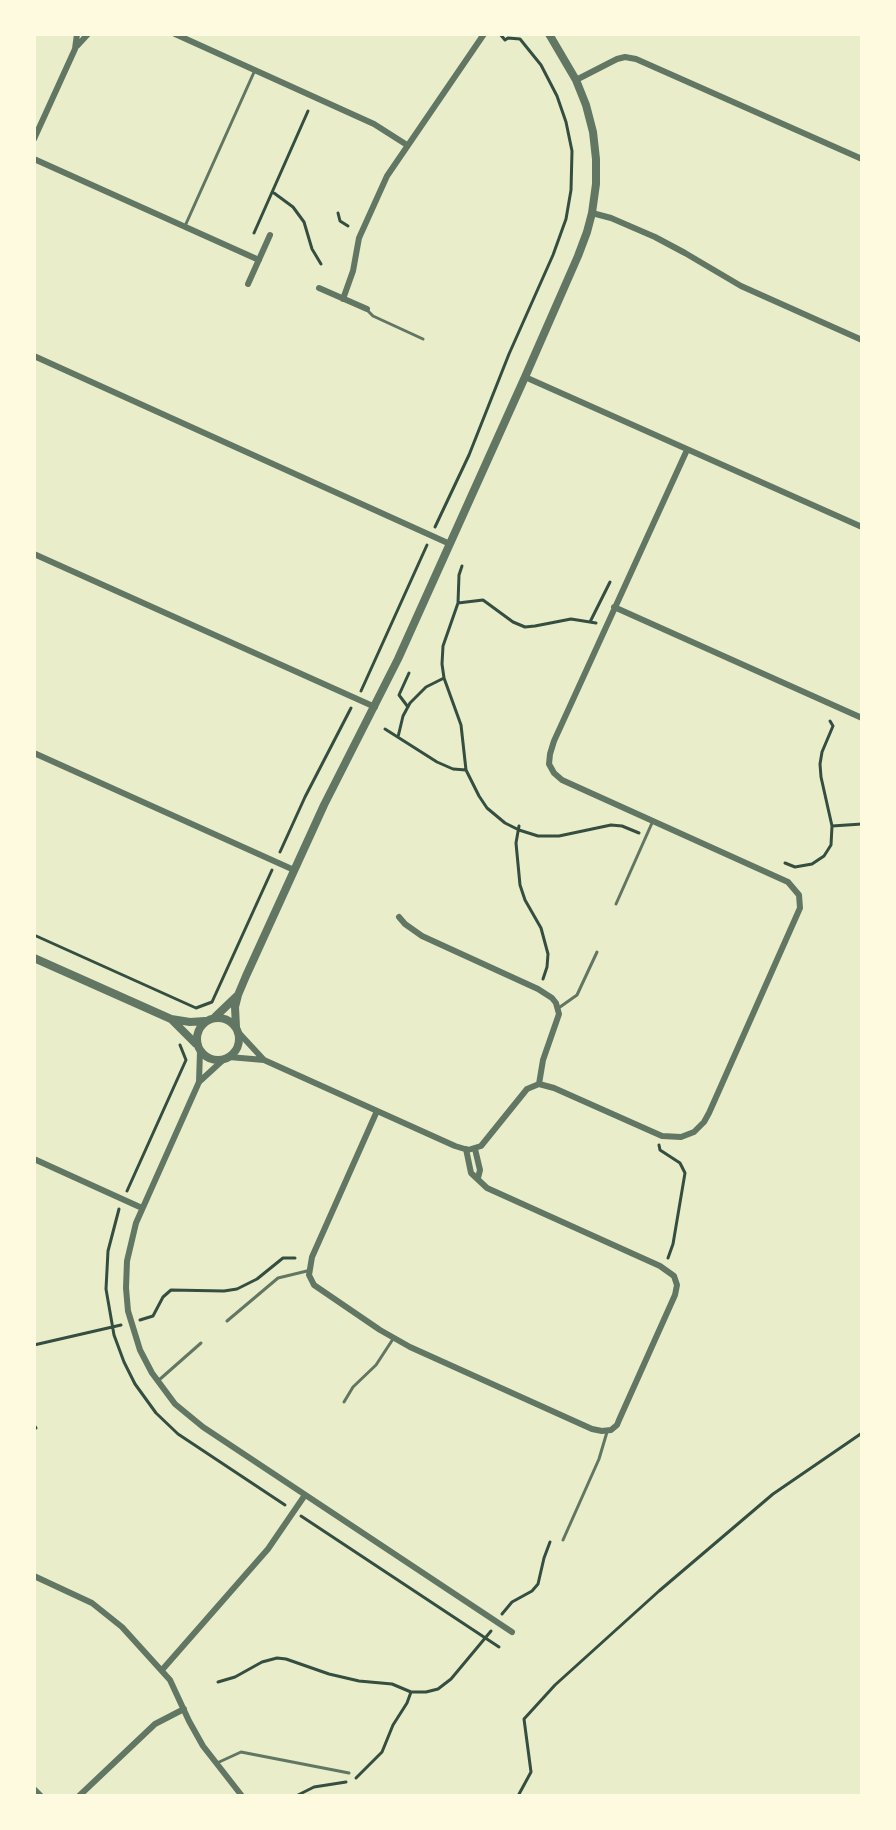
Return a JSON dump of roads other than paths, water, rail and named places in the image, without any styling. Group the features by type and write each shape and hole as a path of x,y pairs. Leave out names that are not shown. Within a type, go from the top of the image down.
{"street":[{"path":"75,49 77,34"},
{"path":"34,139 75,49 88,34"},
{"path":"175,34 374,124 407,145"},
{"path":"512,1632 192,1419 175,1404 157,1382 140,1350 131,1323 126,1275 133,1234 142,1208 199,1082 238,1047 235,1007 238,995 333,785 375,707 450,544 578,256 592,213 596,171 594,145 586,105 576,80 551,38 541,34"},
{"path":"343,299 363,230 387,176 485,36"},
{"path":"576,80 621,57 636,59 862,159"},
{"path":"34,159 259,260"},
{"path":"592,213 663,241 741,286 862,340"},
{"path":"248,284 270,235"},
{"path":"319,288 367,309"},
{"path":"34,356 450,544"},
{"path":"525,377 862,527"},
{"path":"171,1019 210,1059 264,1060 466,1149 475,1149 486,1140 527,1089 539,1084 662,1136 675,1138 688,1135 704,1122 788,935 800,903 797,890 788,882 562,780 549,764 551,749 687,450"},
{"path":"34,554 375,707"},
{"path":"614,607 862,718"},
{"path":"34,753 294,870"},
{"path":"399,917 422,936 552,998 559,1008 559,1020 543,1060 539,1084"},
{"path":"34,958 171,1019 190,1022 226,1019 264,1060"},
{"path":"199,1082 197,1032 238,995"},
{"path":"377,1111 310,1264 311,1280 318,1289 393,1339 585,1426 607,1431 617,1425 675,1295 677,1285 674,1276 664,1268 482,1184 471,1173 466,1149"},
{"path":"475,1149 480,1170 478,1178"},
{"path":"34,1159 142,1208"},
{"path":"162,1670 268,1549 305,1495"},
{"path":"34,1576 81,1597 122,1627 162,1670 175,1689 195,1733 242,1796"},
{"path":"79,1796 155,1724 184,1709"},
{"path":"34,1789 41,1796"}],"lane":[{"path":"185,226 255,70"},
{"path":"367,309 373,316 423,339"},
{"path":"616,904 653,821"},
{"path":"559,1008 577,995 597,952"},
{"path":"227,1321 278,1278 309,1271"},
{"path":"344,1402 355,1385 376,1365 393,1339"},
{"path":"157,1382 201,1343"},
{"path":"563,1540 599,1459 607,1431"},
{"path":"216,1763 241,1752 349,1773"}]}
